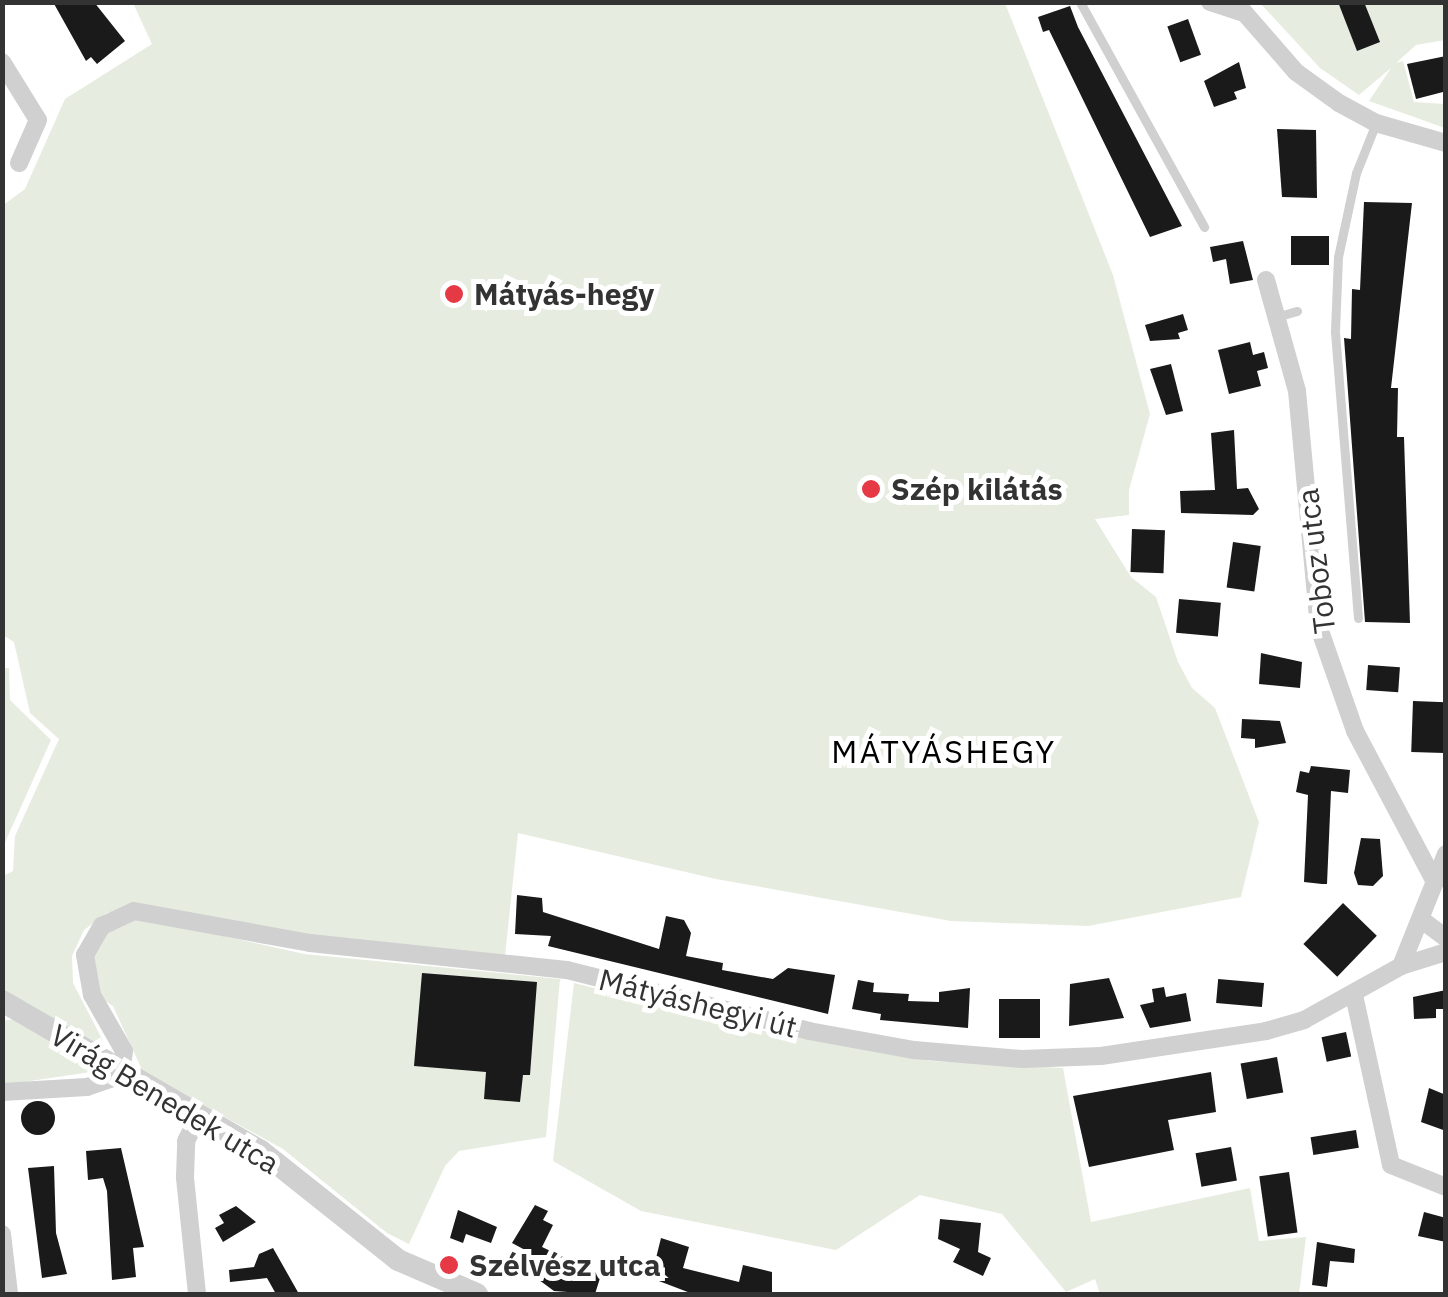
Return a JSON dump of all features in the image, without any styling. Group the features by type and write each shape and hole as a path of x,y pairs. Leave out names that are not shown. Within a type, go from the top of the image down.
{"street":[{"path":"1210,2 1238,7 1296,72 1376,123 1446,142"},
{"path":"2,62 38,120 20,163"},
{"name":"Toboz utca","path":"1266,280 1297,391 1319,628 1355,731 1434,882"},
{"path":"1401,966 1446,854"},
{"name":"Mátyáshegyi út","path":"121,1075 124,1051 92,995 85,955 102,926 134,911 332,946 567,970 722,1014 970,1056 1077,1058 1238,1036 1304,1020 1354,996 1401,966 1446,952"},
{"path":"1422,920 1446,938"},
{"path":"1354,996 1391,1165 1446,1187"},
{"name":"Virág Benedek utca","path":"2,1001 121,1075 261,1151 398,1260 477,1294"},
{"path":"2,1092 87,1087 121,1075"},
{"path":"197,1294 185,1177 186,1141 199,1116"},
{"path":"2,1234 9,1294"}],"lane":[{"path":"1080,2 1204,227"},
{"name":"Toboz utca","path":"1358,618 1335,330 1341,242 1356,173 1376,123"},
{"path":"1276,317 1296,311"}],"shaded area":[{"path":"133,3 1005,3 1113,275 1150,414 1129,490 1129,515 1095,519 1131,577 1156,597 1178,662 1192,688 1215,708 1259,822 1241,897 1088,926 951,921 716,879 518,833 505,956 353,943 144,906 107,913 84,930 72,956 73,983 102,1039 94,1051 3,1000 3,876 13,871 15,836 59,739 30,713 14,642 3,635 2,206 25,189 65,99 152,44"},
{"path":"1260,3 1445,3 1445,40 1416,45 1396,63 1403,61 1414,102 1445,104 1445,128 1369,101 1391,68 1359,95 1320,68"},
{"path":"3,668 9,668 10,700 51,740 3,847"},
{"path":"140,917 304,954 560,979 546,1137 459,1151 445,1166 409,1244 387,1233 283,1149 143,1072 113,1006 95,994 93,950 115,924"},
{"path":"574,983 773,1033 931,1061 1063,1068 1091,1222 1250,1188 1259,1241 1306,1237 1299,1294 1100,1294 1095,1279 1066,1292 1002,1214 920,1195 836,1250 641,1211 553,1161"},
{"path":"20,1018 84,1062 91,1072 3,1085 2,1021"}],"building":[{"path":"53,2 94,2 125,41 97,64 91,57 86,61"},
{"path":"1338,2 1364,2 1380,42 1357,51"},
{"path":"1070,6 1182,226 1150,237 1049,30 1043,32 1038,17"},
{"path":"1188,19 1201,55 1180,62 1167,27"},
{"path":"1446,56 1443,92 1416,99 1407,64"},
{"path":"1239,62 1246,88 1234,92 1237,99 1214,107 1204,81"},
{"path":"1277,129 1316,130 1317,198 1282,197"},
{"path":"1364,202 1412,203 1391,388 1398,388 1397,437 1404,437 1410,623 1365,622 1344,338 1351,339 1352,289 1360,290"},
{"path":"1291,236 1329,236 1329,265 1291,265"},
{"path":"1243,241 1253,280 1230,284 1226,259 1213,262 1210,247"},
{"path":"1183,314 1188,330 1178,333 1180,339 1150,341 1145,325"},
{"path":"1250,342 1253,355 1264,352 1268,368 1257,371 1261,386 1229,394 1218,350"},
{"path":"1171,364 1183,411 1166,415 1150,369"},
{"path":"1234,430 1237,489 1248,488 1259,509 1253,515 1181,513 1180,491 1215,490 1211,433"},
{"path":"1132,529 1165,530 1163,573 1130,572"},
{"path":"1233,542 1261,546 1254,591 1227,588"},
{"path":"1179,599 1221,603 1218,637 1176,633"},
{"path":"1261,653 1302,662 1300,688 1259,684"},
{"path":"1368,665 1400,667 1398,692 1366,690"},
{"path":"1413,701 1446,702 1444,753 1411,752"},
{"path":"1242,719 1280,721 1286,743 1255,748 1255,739 1241,738"},
{"path":"1311,766 1350,770 1348,793 1331,791 1327,884 1304,882 1308,795 1296,792 1300,771 1309,773"},
{"path":"1361,838 1380,839 1383,876 1373,886 1358,885 1354,873"},
{"path":"517,895 542,898 543,912 659,949 666,916 684,920 691,933 686,956 723,963 722,970 773,979 788,968 835,975 828,1014 548,946 551,936 515,934"},
{"path":"1343,903 1377,936 1337,977 1303,944"},
{"path":"422,973 537,982 530,1075 523,1075 520,1102 484,1099 486,1072 414,1066"},
{"path":"1109,978 1124,1018 1069,1026 1070,984"},
{"path":"1218,979 1264,983 1262,1007 1216,1003"},
{"path":"858,980 874,983 873,992 909,994 908,1001 939,1002 939,992 970,988 968,1028 880,1020 881,1014 852,1009"},
{"path":"1164,987 1166,997 1186,993 1191,1021 1150,1028 1140,1005 1154,1002 1152,989"},
{"path":"1446,990 1446,1009 1436,1009 1436,1018 1414,1019 1413,997"},
{"path":"999,999 1040,999 1040,1038 999,1038"},
{"path":"1346,1032 1351,1056 1327,1062 1322,1037"},
{"path":"1277,1057 1283,1092 1247,1099 1241,1063"},
{"path":"1211,1072 1216,1112 1168,1120 1174,1150 1089,1167 1073,1096"},
{"path":"1429,1088 1446,1095 1446,1131 1421,1122"},
{"path":"38,1101 50,1106 55,1118 50,1130 38,1135 26,1130 21,1118 26,1106"},
{"path":"1356,1130 1359,1148 1313,1155 1311,1137"},
{"path":"1231,1147 1237,1180 1201,1187 1196,1153"},
{"path":"121,1148 144,1247 133,1248 136,1277 112,1280 107,1191 103,1178 88,1180 86,1151"},
{"path":"54,1166 56,1233 67,1274 42,1278 28,1168"},
{"path":"1289,1172 1297,1232 1268,1237 1259,1176"},
{"path":"535,1205 548,1211 543,1220 553,1225 542,1247 601,1275 595,1294 554,1291 520,1266 527,1251 512,1243"},
{"path":"236,1206 256,1222 223,1242 215,1228 224,1223 219,1215"},
{"path":"458,1210 497,1227 491,1243 466,1234 463,1243 450,1238"},
{"path":"1424,1212 1446,1218 1446,1242 1418,1236"},
{"path":"940,1219 981,1223 978,1252 991,1258 983,1276 953,1262 960,1249 938,1239"},
{"path":"661,1238 689,1247 683,1268 739,1282 743,1265 772,1272 772,1294 693,1294 651,1278"},
{"path":"1317,1242 1355,1249 1354,1263 1330,1261 1327,1287 1312,1285"},
{"path":"273,1248 299,1294 276,1294 267,1278 230,1282 229,1270 254,1267 259,1254"}],"place":[{"name":"Mátyás-hegy","path":"454,294"},
{"name":"Szép kilátás","path":"871,489"},
{"name":"Szélvész utca","path":"449,1265"}],"district":[{"name":"MÁTYÁSHEGY","path":"944,751"}]}
